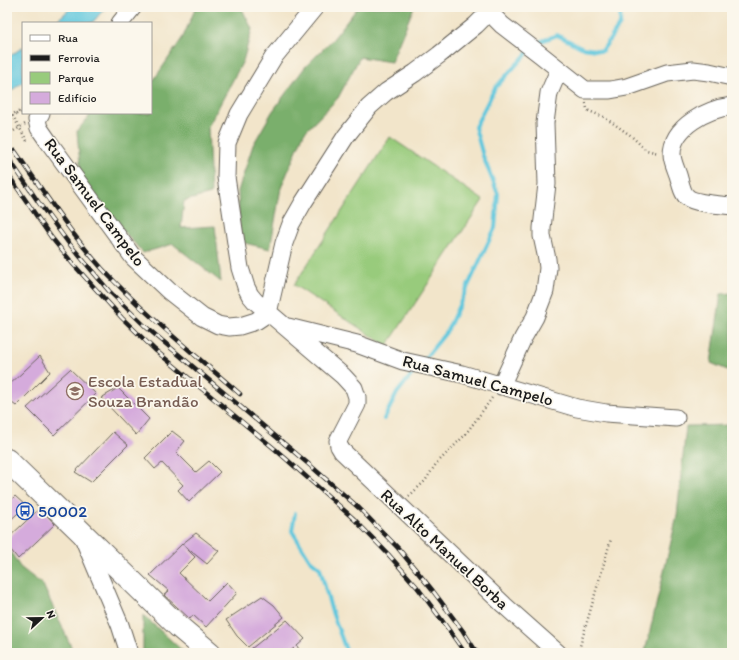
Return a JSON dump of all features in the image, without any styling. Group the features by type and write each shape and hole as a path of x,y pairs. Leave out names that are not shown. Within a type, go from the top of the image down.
{"main road":[{"path":"7,460 178,626 210,653"}],"street":[{"path":"121,22 133,7"},
{"path":"284,326 250,295 240,268 226,177 227,143 239,114 273,58 315,7"},
{"path":"268,313 284,243 291,224 346,136 369,107 386,92 439,55 492,10 502,25 585,90 610,90 627,87 667,73 693,70 732,76"},
{"path":"501,386 523,338 535,317 545,291 548,268 542,228 547,184 545,123 549,93 559,70"},
{"path":"732,106 705,114 682,130 676,138 672,155 683,190 688,198 694,201 732,206"},
{"name":"Rua Samuel Campelo","path":"40,114 37,122 39,128 48,141 133,257 169,291 202,316 218,325 229,327 240,326 256,321 268,313"},
{"name":"Rua Samuel Campelo","path":"284,326 357,344 403,361 430,366 577,408 606,413 676,418"},
{"name":"Rua Alto Manuel Borba","path":"284,326 343,376 354,388 357,397 357,404 338,441 342,451 504,605 558,653"},
{"path":"82,533 120,626 129,653"}],"path":[{"path":"585,90 587,110 604,117 630,135 646,150 672,155"},
{"path":"7,117 22,110"},
{"path":"22,114 21,112 13,116 23,133"},
{"path":"7,135 27,123 22,114"},
{"path":"399,505 425,481 436,464 465,435 501,386"},
{"path":"578,653 611,539"}],"green space":[{"path":"196,7 241,7 252,29 243,61 208,127 211,194 184,201 181,228 215,226 221,282 173,244 143,253 103,208 81,177 77,131 91,114 152,114 152,83 183,37"},
{"path":"358,7 414,7 391,62 360,57 338,98 304,133 281,188 270,249 240,242 238,191 253,145 272,112 305,67 333,39"},
{"path":"390,137 483,200 387,346 294,285"},
{"path":"732,293 732,372 711,363 721,294"},
{"path":"732,425 732,653 645,653 677,516 686,426"},
{"path":"7,546 20,567 43,585 74,653 7,653"},
{"path":"143,615 185,653 143,653"}],"water":[{"path":"72,7 106,7 93,22 55,22"},
{"path":"22,48 22,83 7,94 7,58"}],"building":[{"path":"40,356 50,372 16,406 7,399 7,387"},
{"path":"70,369 96,394 54,435 27,408"},
{"path":"118,388 149,419 136,435 101,398"},
{"path":"172,431 185,441 176,452 196,472 209,461 220,472 189,502 178,490 183,485 162,463 155,469 145,458"},
{"path":"113,432 128,445 91,482 75,472"},
{"path":"15,496 26,506 7,523 7,504"},
{"path":"40,508 55,524 18,559 7,545 7,539"},
{"path":"196,533 219,551 207,564 182,544"},
{"path":"182,544 195,557 179,573 208,601 227,582 237,593 206,627 193,615 190,619 164,595 169,591 150,575"},
{"path":"262,596 274,605 284,617 248,647 237,636 226,620"},
{"path":"287,620 305,639 297,646 301,653 289,653 294,648 288,653 246,653"}],"waterway":[{"path":"535,45 557,35 583,48 602,51 620,24 621,7"},
{"path":"423,361 447,331 495,228 498,194 483,156 475,127 495,88 529,51"},
{"path":"384,419 397,393 417,368"},
{"path":"295,513 292,531 310,560 320,568 331,609 347,653"}],"railway":[{"path":"15,151 63,220 102,269 146,313 240,394"},
{"path":"7,156 67,241 109,291 146,327 359,508 398,548 433,591 463,631 477,653"},
{"path":"7,173 51,237 73,264 122,318 155,350 276,450 354,519 417,587 465,653"}],"place":[{"name":"Escola Estadual Souza Brandão","path":"75,391"},
{"name":"50002","path":"25,511"}]}
